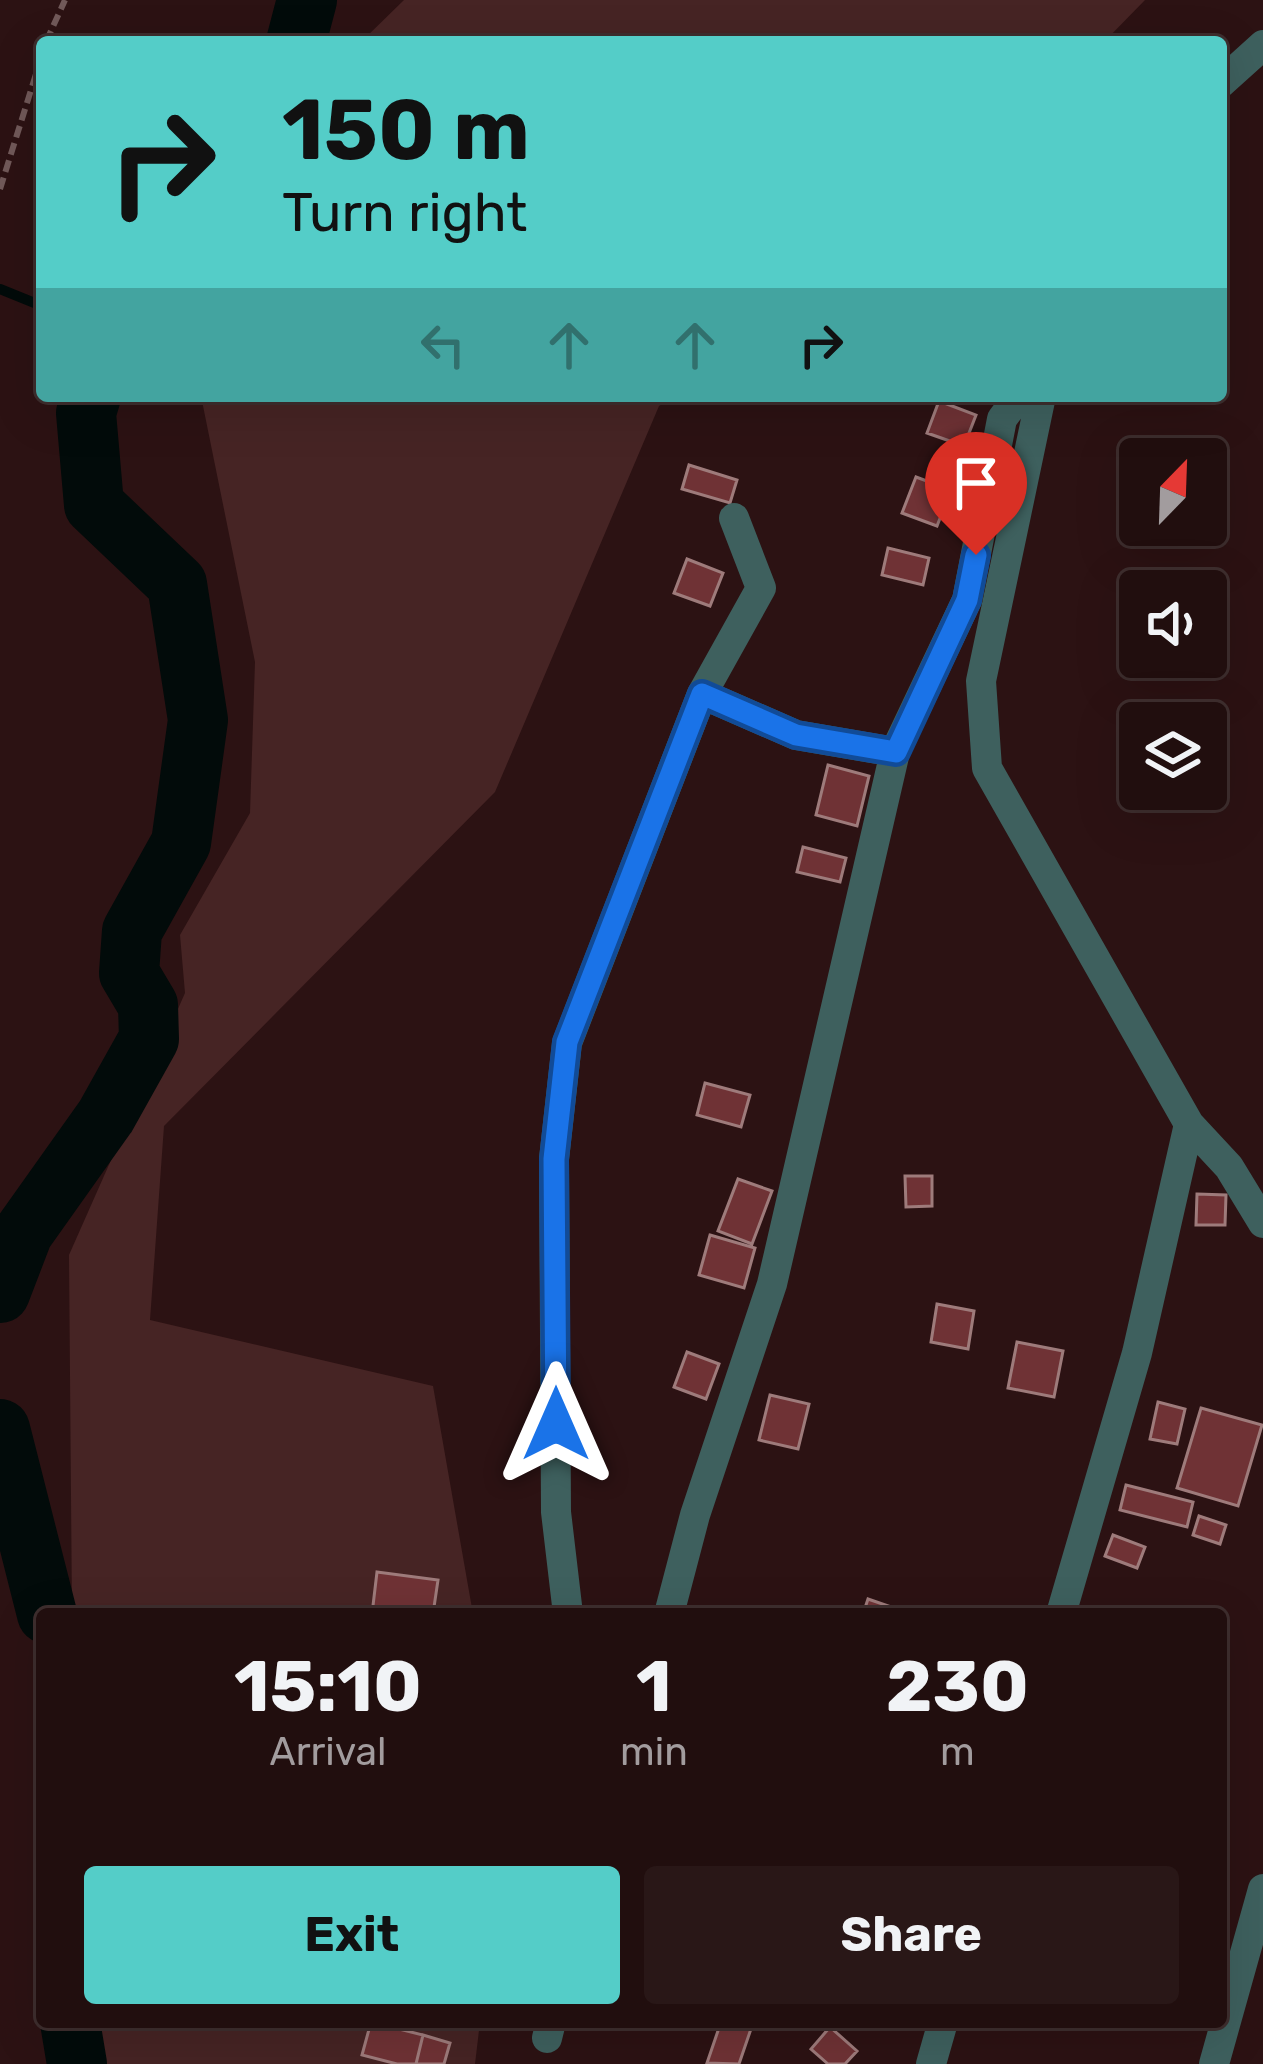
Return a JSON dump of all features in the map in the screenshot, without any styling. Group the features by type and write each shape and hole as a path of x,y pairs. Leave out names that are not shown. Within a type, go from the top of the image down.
{"street":[{"path":"1227,78 1263,45"},
{"path":"671,1608 695,1515 772,1284 896,752 967,600 1002,419 1015,402"},
{"path":"1041,402 980,681 987,768 1189,1124 1229,1167 1263,1222"},
{"path":"567,1608 556,1512 554,1206 554,1159 567,1042 702,694 761,588 734,518"},
{"path":"702,694 796,735 896,752"},
{"path":"1063,1608 1137,1353 1189,1124"},
{"path":"1227,2018 1263,1889"},
{"path":"931,2064 941,2028"},
{"path":"1214,2064 1224,2028"}],"path":[{"path":"49,36 65,0"},
{"path":"0,189 36,74"}],"shaded area":[{"path":"404,0 1145,0 1110,36 367,36"},
{"path":"202,402 665,402 659,406 495,792 164,1126 150,1320 433,1386 472,1608 72,1608 69,1255 185,993 180,935 250,813 255,662"},
{"path":"93,2028 479,2028 475,2064 96,2064"}],"building":[{"path":"939,402 976,415 964,446 927,433"},
{"path":"689,465 737,480 730,503 682,489"},
{"path":"916,477 951,490 937,526 902,513"},
{"path":"888,548 929,558 923,585 882,575"},
{"path":"687,559 723,573 710,606 674,593"},
{"path":"828,765 869,776 857,826 816,815"},
{"path":"803,847 846,858 840,882 797,872"},
{"path":"705,1083 750,1095 741,1127 697,1115"},
{"path":"905,1176 932,1176 932,1206 906,1207"},
{"path":"738,1179 772,1191 752,1244 718,1231"},
{"path":"1197,1194 1226,1195 1225,1225 1196,1225"},
{"path":"710,1235 755,1248 744,1288 699,1275"},
{"path":"937,1304 974,1311 968,1349 931,1342"},
{"path":"1017,1342 1063,1351 1054,1397 1008,1388"},
{"path":"687,1352 719,1364 706,1399 674,1387"},
{"path":"770,1395 809,1404 798,1449 759,1440"},
{"path":"1158,1402 1185,1409 1177,1444 1150,1439"},
{"path":"1201,1408 1262,1425 1238,1506 1177,1488"},
{"path":"1126,1485 1193,1502 1187,1527 1120,1510"},
{"path":"1199,1516 1226,1525 1220,1544 1193,1535"},
{"path":"1113,1535 1145,1547 1137,1568 1105,1556"},
{"path":"377,1572 438,1580 434,1608 373,1608"},
{"path":"868,1599 894,1608 865,1608"},
{"path":"369,2028 423,2035 416,2064 362,2055"},
{"path":"719,2028 751,2028 739,2064 707,2063"},
{"path":"831,2028 857,2051 845,2064 828,2064 811,2049"},
{"path":"423,2035 450,2043 444,2064 416,2064"}],"waterway":[{"path":"298,36 307,0"},
{"path":"0,289 36,304"},
{"path":"0,1293 23,1233 106,1116 149,1039 148,1005 129,973 132,931 181,843 198,720 177,584 94,505 86,413 89,402"},
{"path":"0,1429 45,1608"},
{"path":"71,2028 77,2064"}],"route":[{"path":"556,1424 554,1159 567,1042 702,694 796,735 896,752 967,600 976,555"}]}
